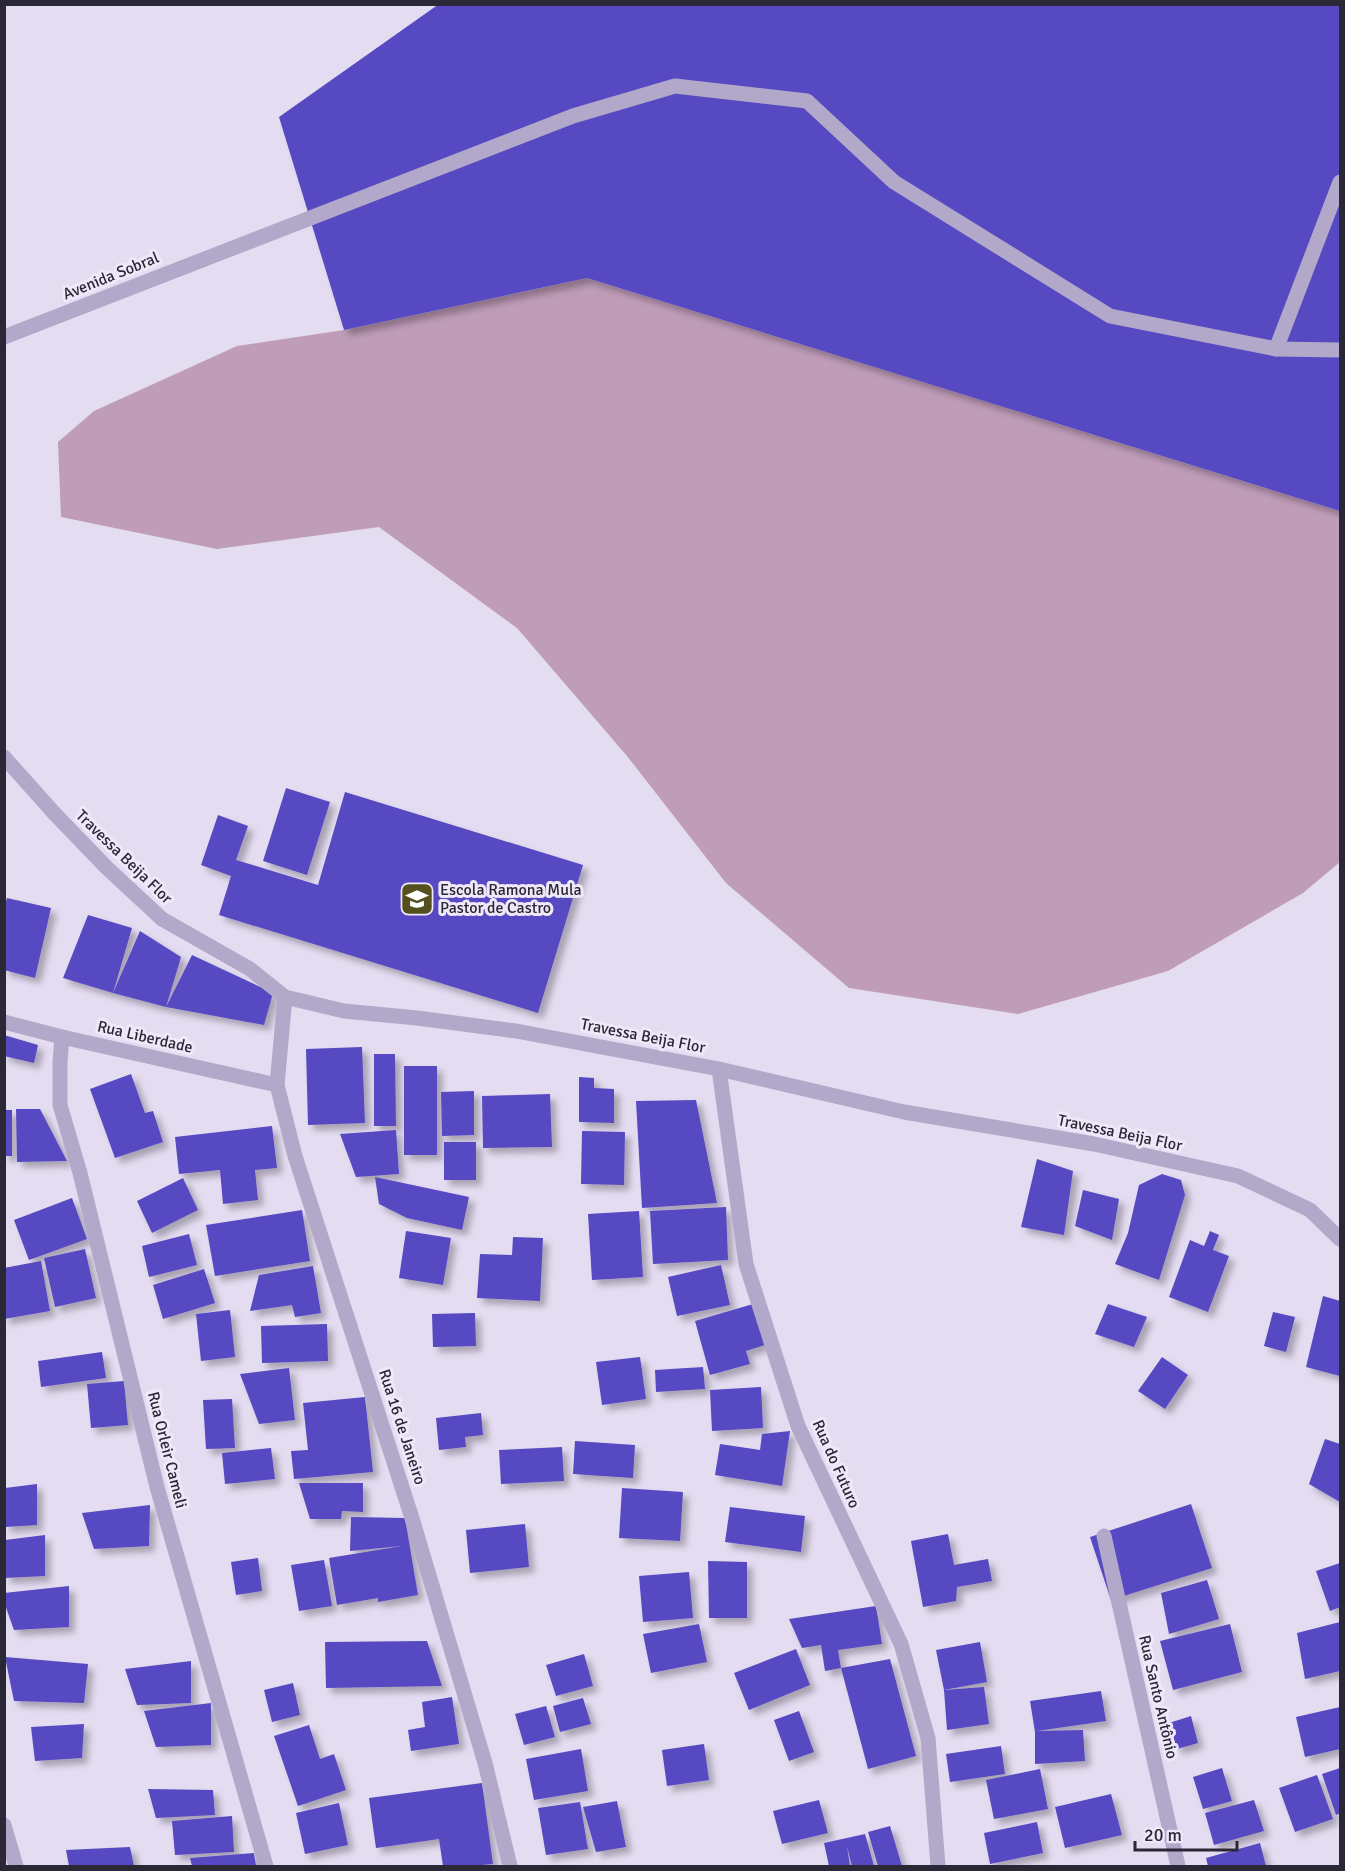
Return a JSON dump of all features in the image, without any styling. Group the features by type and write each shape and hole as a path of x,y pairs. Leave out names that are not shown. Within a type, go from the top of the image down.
{"street":[{"name":"Avenida Sobral","path":"4,337 573,116 675,86 807,101 894,182 1110,316 1276,349 1341,351"},
{"path":"1276,349 1341,182"},
{"name":"Travessa Beija Flor","path":"4,757 106,867 162,919 250,969 285,997 344,1011 417,1017 516,1031 719,1069 904,1112 1094,1144 1238,1176 1310,1210 1341,1239"},
{"name":"Rua 16 de Janeiro","path":"285,997 277,1085 295,1156 411,1515 484,1763 510,1866"},
{"name":"Rua Liberdade","path":"4,1022 277,1085"},
{"name":"Rua Orleir Cameli","path":"62,1037 60,1106 80,1173 157,1486 266,1866"},
{"name":"Rua do Futuro","path":"719,1069 746,1264 798,1426 901,1644 928,1738 938,1866"},
{"name":"Rua Santo Antônio","path":"1104,1536 1178,1866"},
{"path":"4,1825 16,1866"}],"shaded area":[{"path":"587,278 1340,511 1340,862 1303,893 1168,971 1018,1014 849,988 726,883 627,756 517,628 379,527 217,549 61,517 58,442 94,411 237,346 344,330"}],"building":[{"path":"439,4 1340,4 1340,511 587,278 344,330 279,117"},
{"path":"286,788 330,802 307,875 263,861"},
{"path":"345,792 583,865 538,1013 219,915 231,876 201,865 218,815 248,826 236,860 318,885"},
{"path":"7,898 51,908 35,978 4,970 4,909"},
{"path":"88,915 132,928 113,993 63,978"},
{"path":"140,931 181,957 166,1007 113,993"},
{"path":"192,955 273,993 264,1025 166,1007"},
{"path":"4,1035 38,1045 34,1063 4,1056"},
{"path":"362,1047 365,1123 308,1125 306,1049"},
{"path":"374,1054 395,1054 396,1126 374,1126"},
{"path":"404,1066 437,1066 437,1155 404,1155"},
{"path":"131,1074 145,1113 153,1111 163,1142 115,1158 90,1089"},
{"path":"579,1077 594,1078 594,1088 614,1089 614,1123 579,1122"},
{"path":"474,1091 474,1135 442,1136 441,1092"},
{"path":"550,1094 552,1147 483,1148 482,1096"},
{"path":"696,1100 717,1203 642,1208 636,1101"},
{"path":"16,1109 40,1109 67,1161 17,1162"},
{"path":"4,1110 12,1110 12,1156 4,1156"},
{"path":"272,1126 277,1168 255,1170 258,1200 223,1204 220,1170 179,1174 175,1137"},
{"path":"396,1130 399,1174 356,1177 340,1134"},
{"path":"582,1131 625,1132 624,1185 581,1184"},
{"path":"444,1142 476,1142 476,1180 444,1180"},
{"path":"1037,1159 1073,1171 1064,1235 1021,1227"},
{"path":"1162,1174 1181,1180 1185,1195 1159,1280 1115,1264 1128,1233 1139,1185"},
{"path":"375,1177 469,1197 462,1230 407,1218 379,1204"},
{"path":"183,1178 198,1210 152,1233 137,1201"},
{"path":"1083,1190 1119,1199 1112,1240 1075,1226"},
{"path":"72,1198 87,1239 29,1260 14,1220"},
{"path":"726,1207 728,1260 653,1264 650,1211"},
{"path":"302,1210 310,1261 215,1276 206,1225"},
{"path":"639,1211 643,1277 592,1280 588,1214"},
{"path":"406,1231 451,1238 443,1285 399,1278"},
{"path":"1210,1231 1219,1235 1213,1250 1229,1256 1208,1312 1169,1297 1190,1240 1204,1246"},
{"path":"189,1234 197,1265 149,1277 142,1246"},
{"path":"513,1237 543,1238 540,1301 477,1298 480,1254 512,1255"},
{"path":"85,1249 96,1298 55,1307 44,1258"},
{"path":"41,1261 50,1311 4,1319 4,1268"},
{"path":"721,1265 730,1305 677,1316 668,1277"},
{"path":"313,1266 321,1313 295,1317 292,1305 250,1311 259,1275"},
{"path":"204,1269 215,1303 163,1319 153,1285"},
{"path":"1323,1296 1340,1301 1340,1376 1306,1367"},
{"path":"753,1304 765,1345 746,1351 750,1364 710,1375 695,1321"},
{"path":"1108,1304 1147,1317 1134,1347 1095,1334"},
{"path":"230,1310 235,1357 201,1361 196,1314"},
{"path":"1273,1312 1295,1317 1286,1352 1264,1346"},
{"path":"475,1313 476,1346 433,1347 432,1314"},
{"path":"327,1324 328,1361 262,1363 261,1326"},
{"path":"102,1352 106,1378 41,1387 38,1361"},
{"path":"640,1357 646,1399 602,1405 596,1362"},
{"path":"1162,1357 1188,1375 1165,1409 1138,1391"},
{"path":"703,1367 705,1389 656,1392 655,1370"},
{"path":"289,1368 295,1420 259,1424 240,1374"},
{"path":"124,1381 128,1425 91,1428 87,1384"},
{"path":"761,1387 763,1428 712,1431 710,1390"},
{"path":"365,1397 373,1472 294,1479 291,1451 308,1450 303,1403"},
{"path":"232,1399 235,1448 206,1449 203,1400"},
{"path":"481,1413 483,1435 465,1437 466,1447 439,1450 436,1418"},
{"path":"790,1431 782,1486 715,1475 720,1444 760,1450 762,1434"},
{"path":"1325,1439 1340,1444 1340,1502 1309,1484"},
{"path":"575,1441 635,1445 633,1478 573,1474"},
{"path":"562,1447 564,1481 501,1484 499,1450"},
{"path":"271,1448 275,1479 225,1484 222,1453"},
{"path":"299,1483 363,1483 363,1512 342,1511 341,1519 310,1519"},
{"path":"37,1484 37,1525 5,1527 5,1488"},
{"path":"622,1488 683,1492 680,1541 619,1538"},
{"path":"1191,1504 1212,1568 1111,1600 1090,1537"},
{"path":"150,1505 149,1546 94,1549 82,1513"},
{"path":"730,1507 805,1516 801,1552 725,1542"},
{"path":"351,1517 405,1518 418,1595 378,1602 378,1598 337,1605 329,1558 402,1546 350,1551"},
{"path":"525,1524 529,1567 470,1573 466,1530"},
{"path":"948,1534 954,1565 988,1559 992,1581 957,1587 956,1601 923,1607 911,1541"},
{"path":"45,1535 45,1576 5,1578 5,1540"},
{"path":"258,1558 262,1591 236,1595 231,1562"},
{"path":"324,1560 332,1606 299,1611 291,1565"},
{"path":"708,1561 747,1562 747,1618 709,1618"},
{"path":"1340,1563 1340,1607 1330,1611 1316,1571"},
{"path":"689,1572 693,1618 643,1622 639,1576"},
{"path":"1207,1580 1219,1619 1169,1634 1161,1593"},
{"path":"69,1586 69,1627 14,1630 4,1602 4,1593"},
{"path":"876,1606 882,1644 838,1650 841,1668 825,1671 821,1645 802,1648 789,1619"},
{"path":"1340,1622 1340,1671 1305,1679 1297,1633"},
{"path":"699,1624 707,1662 651,1673 643,1634"},
{"path":"1230,1624 1242,1672 1173,1690 1160,1641"},
{"path":"427,1641 442,1686 326,1688 325,1642"},
{"path":"980,1642 987,1682 944,1690 936,1650"},
{"path":"796,1649 810,1685 749,1710 734,1673"},
{"path":"584,1654 593,1686 556,1696 546,1665"},
{"path":"5,1657 88,1664 84,1703 14,1701"},
{"path":"890,1659 916,1756 868,1769 841,1668"},
{"path":"191,1661 191,1703 137,1705 125,1669"},
{"path":"293,1683 300,1715 272,1722 264,1690"},
{"path":"984,1687 989,1724 947,1730 944,1690"},
{"path":"1101,1691 1106,1721 1037,1731 1083,1730 1085,1761 1035,1764 1035,1732 1030,1701"},
{"path":"452,1697 459,1744 411,1751 408,1730 425,1727 422,1702"},
{"path":"583,1698 591,1724 560,1732 553,1706"},
{"path":"211,1703 211,1745 156,1747 144,1711"},
{"path":"546,1706 555,1737 524,1745 515,1714"},
{"path":"1340,1707 1340,1749 1305,1757 1296,1717"},
{"path":"799,1711 814,1752 789,1761 774,1720"},
{"path":"1191,1716 1198,1743 1177,1749 1169,1723"},
{"path":"84,1724 82,1758 35,1761 31,1727"},
{"path":"309,1725 320,1759 334,1754 346,1790 298,1806 274,1736"},
{"path":"704,1744 709,1780 667,1786 662,1750"},
{"path":"1001,1746 1005,1774 950,1782 946,1754"},
{"path":"581,1749 588,1791 534,1800 526,1759"},
{"path":"1222,1768 1232,1801 1203,1809 1193,1777"},
{"path":"1340,1768 1340,1813 1336,1815 1322,1774"},
{"path":"1040,1769 1048,1809 994,1819 986,1780"},
{"path":"1317,1775 1333,1819 1295,1832 1279,1788"},
{"path":"482,1783 493,1864 443,1866 439,1839 376,1848 369,1798"},
{"path":"148,1789 213,1790 215,1815 156,1818"},
{"path":"1111,1794 1122,1835 1065,1848 1055,1807"},
{"path":"819,1800 828,1833 782,1844 773,1811"},
{"path":"1254,1800 1264,1831 1214,1845 1205,1813"},
{"path":"617,1801 626,1847 596,1852 583,1807"},
{"path":"580,1802 588,1849 546,1855 538,1808"},
{"path":"339,1803 348,1845 305,1854 296,1813"},
{"path":"232,1816 234,1852 175,1855 172,1821"},
{"path":"1037,1822 1043,1853 990,1864 984,1833"},
{"path":"890,1826 902,1866 878,1866 868,1832"},
{"path":"865,1834 874,1866 852,1866 847,1846 850,1866 829,1866 824,1843"},
{"path":"1260,1843 1266,1866 1208,1866 1206,1858"},
{"path":"130,1847 134,1866 69,1866 66,1850"},
{"path":"254,1853 256,1866 192,1866 190,1858"}],"place":[{"name":"Escola Ramona Mula Pastor de Castro","path":"417,899"}]}
